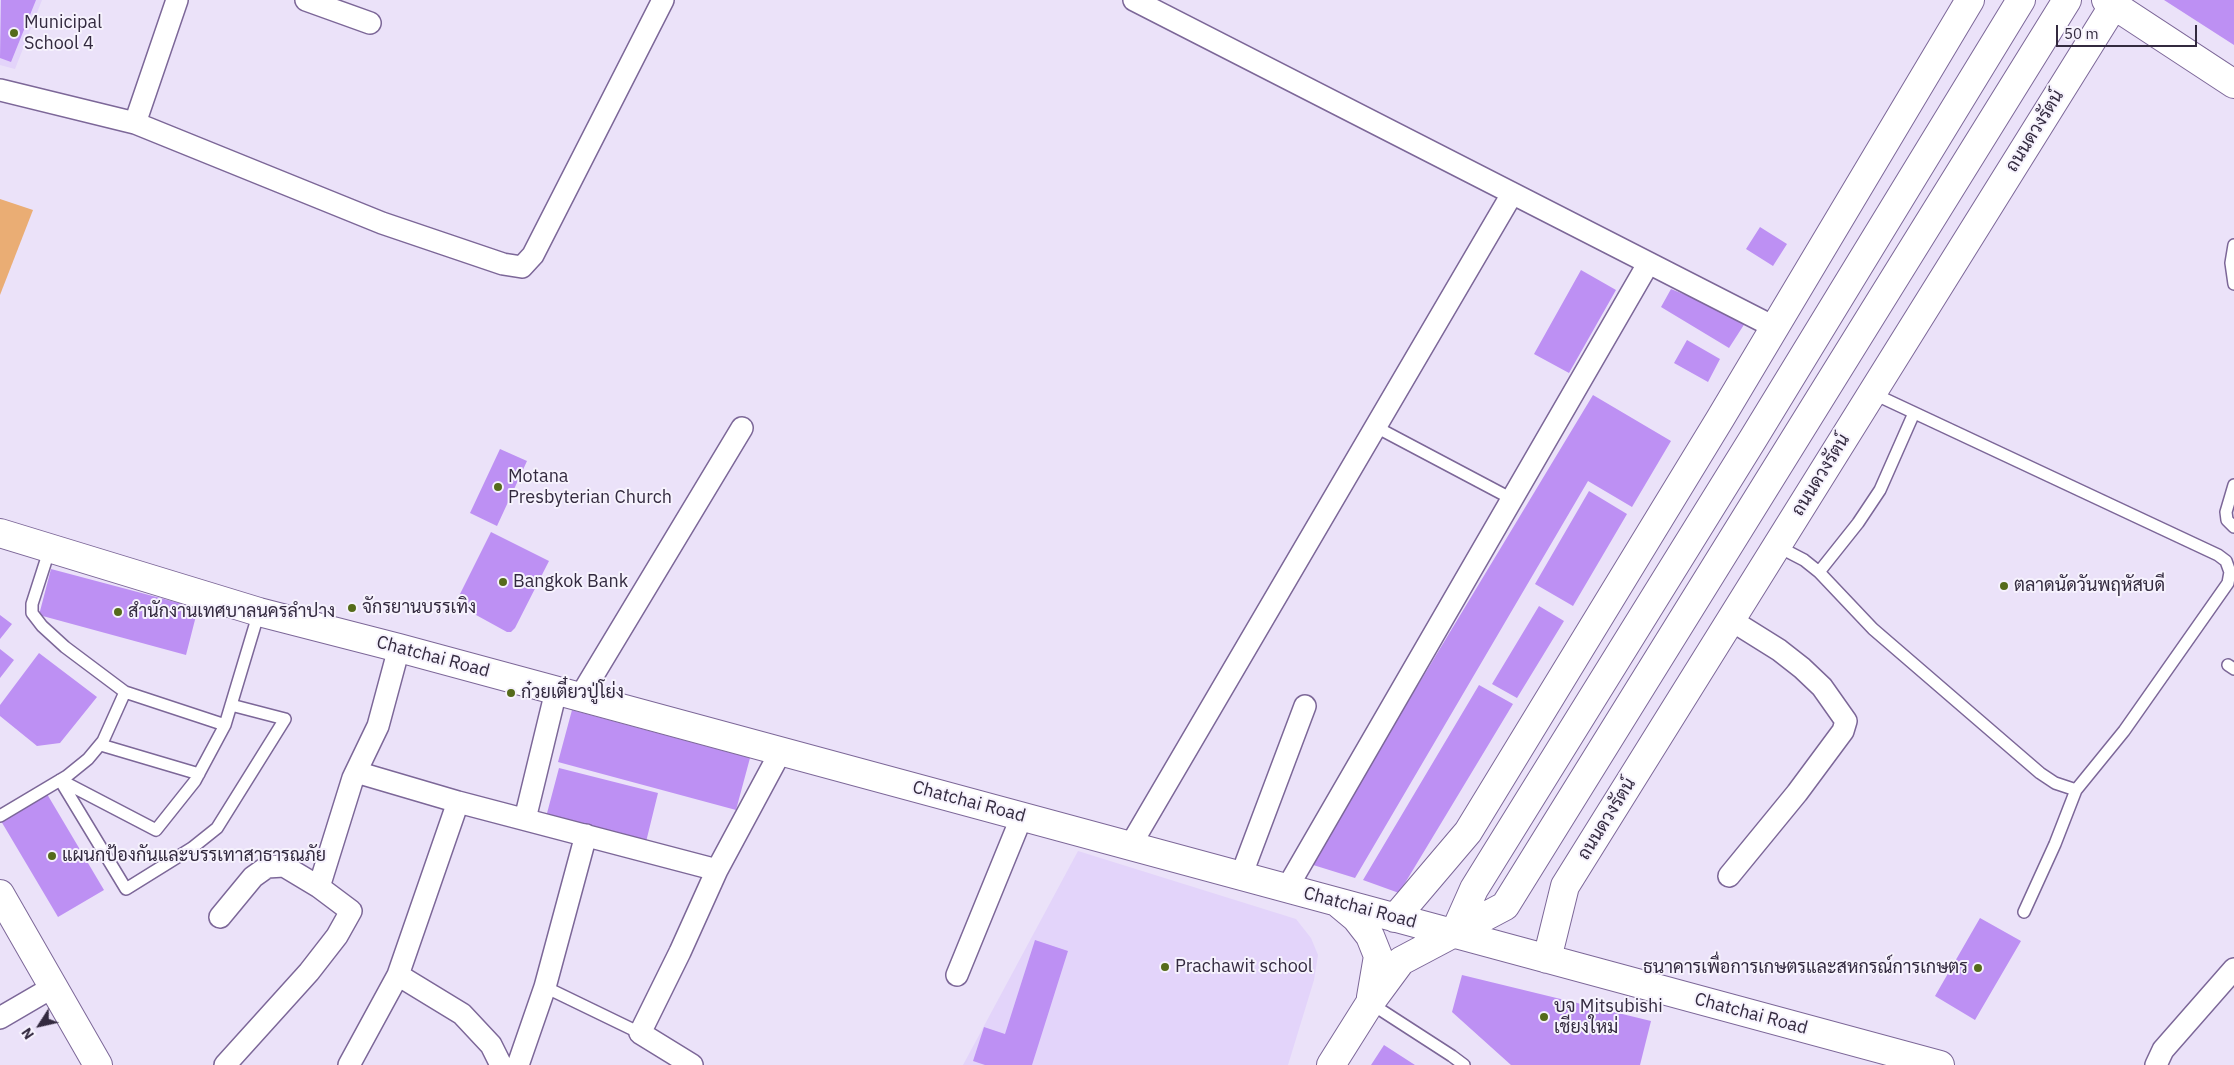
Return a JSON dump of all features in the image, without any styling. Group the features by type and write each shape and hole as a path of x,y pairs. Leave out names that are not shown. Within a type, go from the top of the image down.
{"main road":[{"path":"1395,918 1468,832 1720,419 1970,0"},
{"path":"1454,934 1474,889 2021,0"},
{"path":"1331,1065 1370,1003 1401,961 1505,906 2067,0"},
{"path":"2112,2 2234,84"},
{"name":"ถนนดวงรัตน์","path":"1547,959 1565,886 1872,393 2112,2"},
{"path":"1720,419 1818,480"},
{"name":"Chatchai Road","path":"0,533 259,612 399,648 1940,1065"},
{"path":"0,894 98,1065"},
{"path":"1336,902 1361,924 1370,936 1378,956 1370,1003"}],"street":[{"path":"135,123 177,0"},
{"path":"306,0 370,23"},
{"path":"0,90 135,123 382,223 459,247 503,264 522,267 533,255 662,0"},
{"path":"1134,0 1774,327"},
{"path":"1130,846 1512,194"},
{"path":"1287,888 1648,264"},
{"path":"524,819 568,694 742,428"},
{"path":"1729,876 1802,786 1843,731 1846,721 1822,687 1802,668 1779,650 1731,620"},
{"path":"319,887 356,772 378,726 399,648"},
{"path":"1241,876 1305,706"},
{"path":"692,1065 640,1033 680,952 717,870 782,752"},
{"path":"356,772 458,802 717,870"},
{"path":"349,1065 398,975 458,802"},
{"path":"957,974 1022,816"},
{"path":"518,1065 545,987 586,835"},
{"path":"220,917 253,876 267,867 284,866 319,887 350,911 337,936 310,972 225,1065"},
{"path":"2156,1065 2163,1050 2234,969"},
{"path":"398,975 462,1014 491,1045 501,1065"},
{"path":"0,1018 53,987"}],"lane":[{"path":"2234,245 2231,263 2234,284"},
{"path":"1872,393 2218,555 2226,561 2230,572 2228,583 2124,732 2076,790 2055,844 2024,912"},
{"path":"1819,572 1880,490 1914,413"},
{"path":"1376,427 1512,500"},
{"path":"2234,485 2226,512 2227,520 2234,527"},
{"path":"1777,546 1804,560 1819,572 1873,629 2040,773 2055,783 2076,790"},
{"path":"50,548 32,604 32,613 42,626 125,692 225,725"},
{"path":"60,780 156,830 199,774 225,725 259,612"},
{"path":"0,816 60,780 88,759 101,745 125,692"},
{"path":"60,780 126,889 192,848 217,828 285,719 231,705"},
{"path":"101,745 199,774"},
{"path":"545,987 640,1033"},
{"path":"1370,1003 1464,1065"}],"shaded area":[{"name":"Municipal School 4","path":"0,0 42,0 15,69 0,65"},
{"path":"0,199 33,210 0,295"},
{"name":"Prachawit school","path":"1078,851 1296,919 1311,938 1318,955 1314,980 1288,1065 963,1065"}],"building":[{"name":"Municipal School 4","path":"1,0 36,0 11,62 0,58"},
{"path":"2164,0 2234,0 2234,45"},
{"path":"1760,227 1787,244 1773,266 1746,249"},
{"path":"1581,270 1616,290 1569,373 1534,354"},
{"path":"1671,289 1747,320 1729,348 1661,307"},
{"path":"1687,340 1720,359 1708,382 1674,363"},
{"path":"1593,395 1671,441 1632,507 1588,481 1355,878 1310,864"},
{"name":"Motana Presbyterian Church","path":"500,449 527,461 497,526 470,513"},
{"path":"1589,491 1627,514 1573,606 1535,584"},
{"name":"Bangkok Bank","path":"491,532 549,561 515,628 511,632 507,632 467,610 460,610 456,606 456,602"},
{"name":"สำนักงานเทศบาลนครลำปาง","path":"51,569 198,608 186,655 39,615"},
{"path":"1539,606 1564,621 1517,698 1492,684"},
{"path":"0,615 12,624 0,639"},
{"path":"0,649 14,660 0,678"},
{"path":"39,653 97,697 60,743 37,746 0,716 0,705"},
{"path":"1479,685 1513,704 1399,893 1363,880"},
{"path":"572,710 750,758 736,810 558,762"},
{"path":"559,768 658,793 646,842 546,817"},
{"name":"แผนกป้องกันและบรรเทาสาธารณภัย","path":"47,794 104,890 58,917 1,821"},
{"name":"ธนาคารเพื่อการเกษตรและสหกรณ์การเกษตร","path":"1980,918 2021,941 1975,1020 1935,996"},
{"path":"1035,940 1068,951 1032,1065 985,1065 973,1061 984,1027 1005,1034"},
{"name":"บจ Mitsubishi เชียงใหม่","path":"1462,975 1651,1021 1640,1065 1511,1065 1452,1012"},
{"path":"1384,1045 1415,1065 1371,1065"}],"place":[{"name":"Municipal School 4","path":"14,33"},
{"name":"Motana Presbyterian Church","path":"498,487"},
{"name":"Bangkok Bank","path":"503,582"},
{"name":"ตลาดนัดวันพฤหัสบดี","path":"2004,586"},
{"name":"จักรยานบรรเทิง","path":"352,608"},
{"name":"สำนักงานเทศบาลนครลำปาง","path":"118,612"},
{"name":"ก๋วยเตี๋ยวปู่โย่ง","path":"511,693"},
{"name":"แผนกป้องกันและบรรเทาสาธารณภัย","path":"52,856"},
{"name":"Prachawit school","path":"1165,967"},
{"name":"ธนาคารเพื่อการเกษตรและสหกรณ์การเกษตร","path":"1978,968"},
{"name":"บจ Mitsubishi เชียงใหม่","path":"1544,1017"}]}
